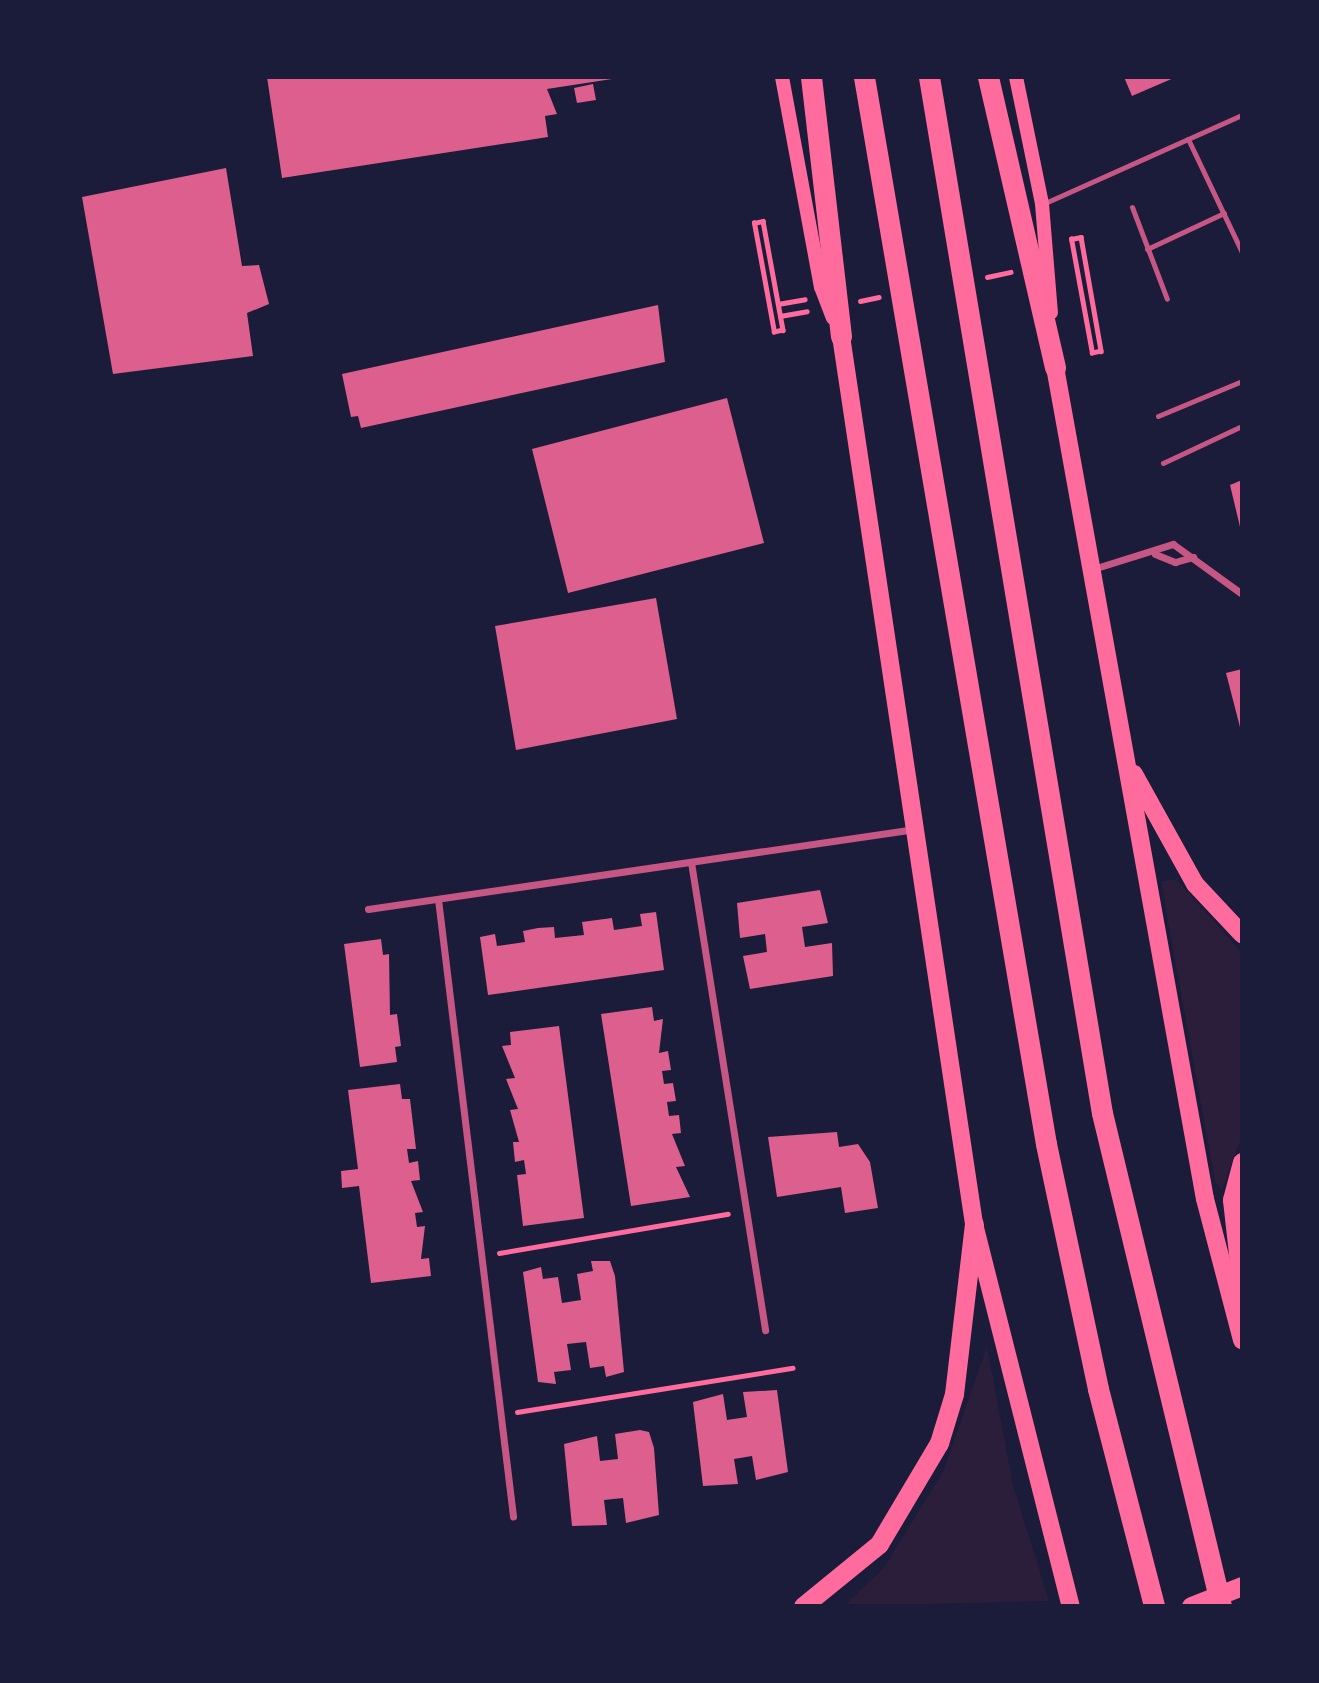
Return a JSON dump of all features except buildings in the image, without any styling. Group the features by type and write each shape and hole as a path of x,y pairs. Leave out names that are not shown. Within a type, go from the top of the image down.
{"highway":[{"path":"811,77 841,336"},
{"path":"864,77 1046,1144 1098,1389 1154,1606"},
{"path":"929,77 1102,1113 1221,1606"},
{"path":"988,77 1055,367"},
{"path":"1242,1162 1232,1200 1242,1289"},
{"path":"803,1606 879,1544 939,1443 956,1381 974,1224"},
{"path":"1191,1606 1242,1586"}],"main road":[{"path":"782,77 821,287 841,336 918,829 974,1224 1072,1606"},
{"path":"1016,77 1042,204 1055,367 1089,570 1126,758 1205,1199 1242,1340"},
{"path":"1126,758 1195,884 1242,934"}],"street":[{"path":"1089,570 1155,554 1173,544 1242,594"},
{"path":"1155,554 1175,562 1194,557"},
{"path":"368,909 918,829"},
{"path":"691,862 765,1330"},
{"path":"438,899 484,1255 513,1516"}],"lane":[{"path":"1042,204 1242,115"},
{"path":"1188,139 1242,252"},
{"path":"1132,207 1167,299"},
{"path":"1147,249 1224,213"},
{"path":"1158,415 1242,381"},
{"path":"1163,463 1242,426"}],"path":[{"path":"763,222 780,316 783,330 774,331 754,223 763,222"},
{"path":"1080,237 1101,351 1092,353 1075,260 1071,239 1080,237"},
{"path":"484,1255 746,1211"},
{"path":"502,1415 793,1368"}],"shaded area":[{"path":"1176,879 1242,953 1242,1136 1222,1190 1215,1182 1161,882"},
{"path":"987,1347 1013,1485 1049,1601 844,1606 883,1569 943,1472"}]}
